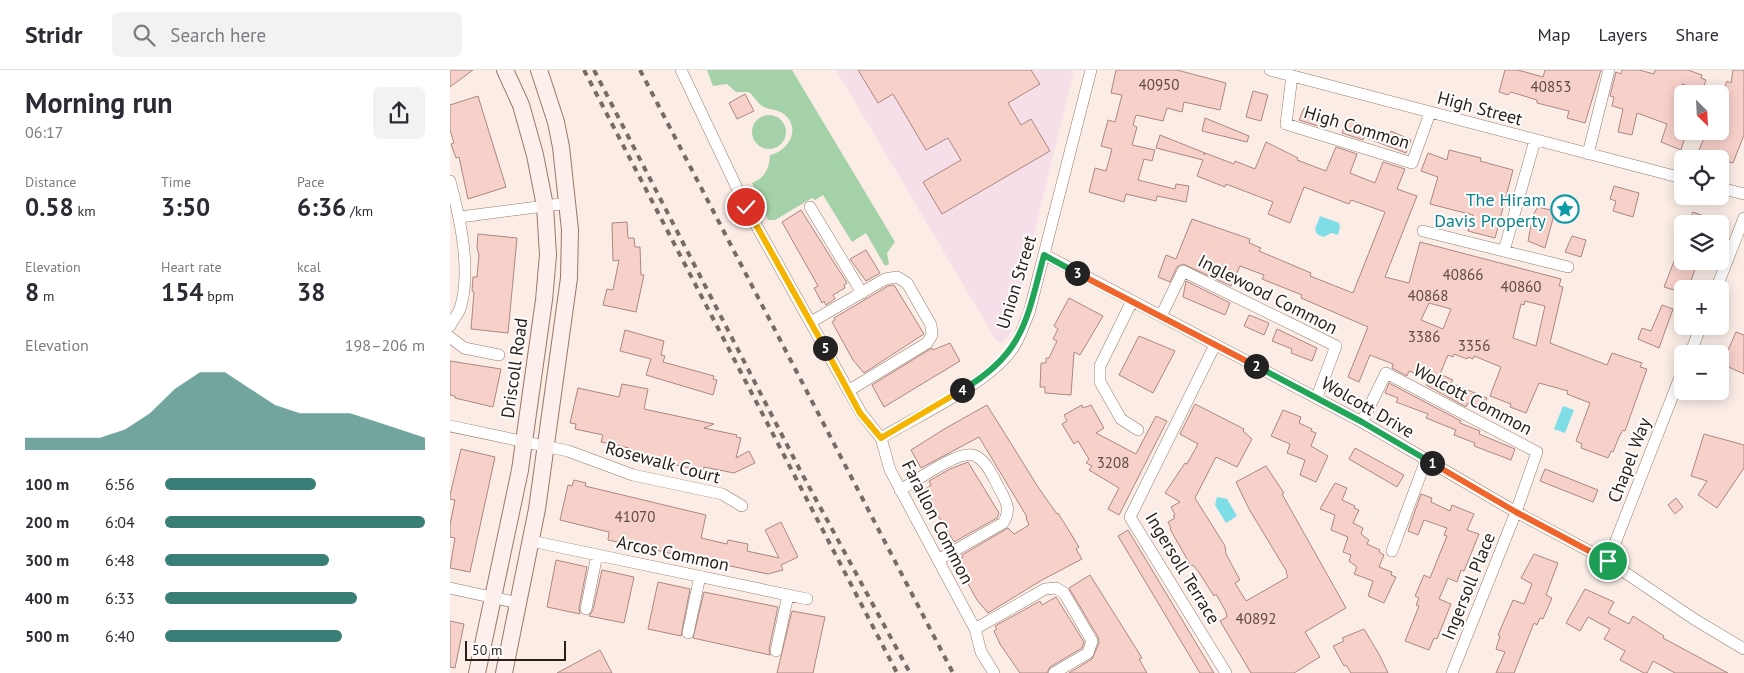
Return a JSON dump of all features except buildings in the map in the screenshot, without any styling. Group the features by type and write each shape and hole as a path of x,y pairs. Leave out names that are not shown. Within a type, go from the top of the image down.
{"street":[{"name":"Driscoll Road","path":"477,673 515,500 547,278 548,237 545,206 528,128 505,70"},
{"path":"504,673 531,542 567,303 570,253 568,203 556,122 539,70"},
{"name":"Farallon Common","path":"681,70 746,207 860,413 881,438 890,470 975,629 981,652 994,673"},
{"name":"Union Street","path":"881,438 973,383 996,366 1013,348 1029,313 1090,70"},
{"name":"High Street","path":"1270,70 1674,176"},
{"path":"1588,154 1610,70"},
{"name":"High Common","path":"1292,76 1286,124 1412,163 1430,113"},
{"path":"1504,251 1535,140"},
{"path":"450,181 460,217 464,276 460,309 450,326"},
{"path":"1729,190 1744,194"},
{"path":"460,217 568,203"},
{"path":"810,208 862,292"},
{"path":"1720,280 1744,218"},
{"path":"1423,231 1568,267"},
{"name":"Wolcott Drive","path":"1044,255 1362,422 1516,512 1608,561 1694,619 1744,649"},
{"name":"Inglewood Common","path":"1161,316 1183,271 1336,346 1317,397"},
{"path":"811,322 885,279 897,277 907,283 931,325 932,335 928,343 848,391"},
{"path":"1132,301 1100,366 1100,382 1121,419 1138,430"},
{"path":"450,337 464,348 499,354"},
{"name":"Ingersoll Terrace","path":"1215,345 1130,517 1226,673"},
{"name":"Wolcott Common","path":"1362,422 1386,373 1537,452 1516,512"},
{"name":"Chapel Way","path":"1608,561 1674,392"},
{"name":"Rosewalk Court","path":"450,426 546,446 633,475 722,494 742,506"},
{"path":"900,490 962,455 974,455 985,463 1008,505 1008,515 1003,523 938,560"},
{"path":"1392,551 1426,460"},
{"name":"Ingersoll Place","path":"1452,673 1516,512"},
{"name":"Arcos Common","path":"531,542 807,599"},
{"path":"586,609 597,555"},
{"path":"688,633 700,576"},
{"path":"450,588 518,602"},
{"path":"975,629 1045,589 1056,588 1064,593 1092,641 1088,653 1054,673"},
{"path":"776,651 788,595"}],"shaded area":[{"path":"836,70 1074,70 1010,334 1002,343 996,340"}],"green space":[{"path":"707,70 792,70 895,242 887,253 889,264 885,266 866,233 852,242 823,195 815,200 812,198 775,220 768,220 752,183 766,172 770,155 777,153 787,144 792,133 792,126 784,114 762,106 748,92 736,92 727,84 713,86"},
{"path":"769,115 781,120 786,132 781,144 769,149 757,144 752,132 757,120"}],"water":[{"path":"1320,216 1339,223 1338,235 1332,233 1323,237 1317,234 1315,229"},
{"path":"1563,406 1574,410 1565,433 1554,429"},
{"path":"1217,497 1227,499 1237,516 1226,523 1215,505"}],"railway":[{"path":"584,70 897,673"},
{"path":"594,70 800,470 910,673"},
{"path":"640,70 953,673"}],"place":[{"name":"The Hiram Davis Property","path":"1565,209"}],"route":[{"path":"746,207 860,413 881,438 973,383 996,366 1013,348 1029,313 1044,255 1317,397 1516,512 1608,561"}]}
